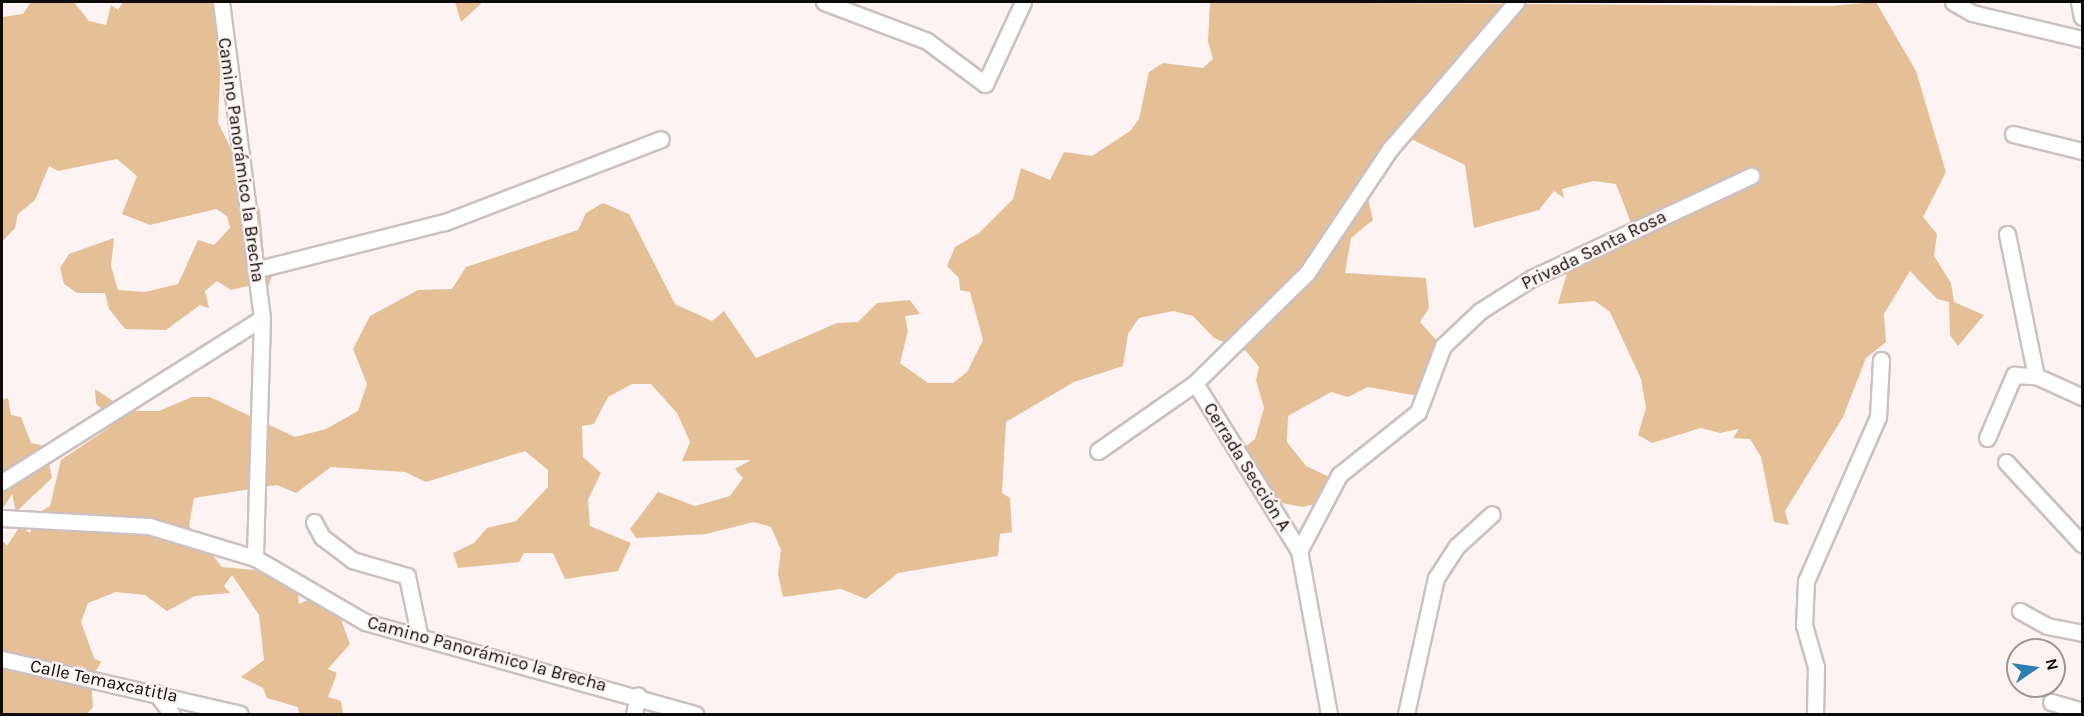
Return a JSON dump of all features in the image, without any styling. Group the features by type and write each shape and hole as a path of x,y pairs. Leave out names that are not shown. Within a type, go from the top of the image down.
{"street":[{"name":"Camino Panorámico la Brecha","path":"220,2 262,318 255,558"},
{"path":"824,2 927,41 985,84 1023,2"},
{"path":"1098,452 1195,383 1307,273 1390,149 1516,2"},
{"path":"2079,2 2082,17"},
{"path":"1953,3 1972,13 2082,39"},
{"path":"2013,134 2082,151"},
{"path":"255,270 445,222 661,138"},
{"name":"Privada Santa Rosa","path":"1299,551 1339,475 1418,412 1443,346 1480,311 1532,278 1751,176"},
{"path":"2007,234 2036,376"},
{"path":"2,482 262,318"},
{"path":"1815,714 1816,668 1804,625 1806,581 1878,417 1881,360"},
{"path":"1987,438 2014,375 2036,376 2082,397"},
{"name":"Cerrada Sección A","path":"1195,383 1299,551"},
{"path":"2006,462 2082,544"},
{"path":"1406,714 1436,578 1457,546 1492,514"},
{"name":"Camino Panorámico la Brecha","path":"2,518 149,526 255,558 365,622 419,634 638,695 695,714"},
{"path":"314,522 322,537 352,560 397,569 407,576 419,634"},
{"path":"1299,551 1329,714"},
{"path":"2020,611 2047,626 2082,633"},
{"name":"Calle Temaxcatitla","path":"2,659 240,714"},
{"path":"156,693 172,714"},
{"path":"634,714 638,695"},
{"path":"2051,702 2082,711"}],"shaded area":[{"path":"31,2 74,2 89,21 106,25 111,5 118,10 123,2 212,2 221,58 218,122 260,210 265,268 272,276 265,295 256,284 231,290 217,281 205,291 209,308 200,305 166,330 125,329 109,309 105,293 77,293 64,284 60,268 69,254 114,238 111,266 118,290 145,292 178,284 198,240 214,245 230,228 227,216 216,209 150,225 122,214 137,176 117,159 58,171 49,166 35,200 18,214 15,228 2,242 2,17 23,14"},
{"path":"455,2 483,2 461,22"},
{"path":"1210,2 1831,6 1876,2 1916,71 1946,172 1923,217 1937,234 1934,256 1951,283 1954,302 1984,315 1958,346 1950,335 1949,302 1937,299 1910,271 1884,314 1886,342 1866,358 1843,417 1785,511 1789,525 1774,522 1761,457 1750,439 1733,438 1739,429 1720,433 1701,428 1652,443 1638,435 1646,408 1641,379 1610,312 1595,301 1558,304 1571,259 1598,250 1605,255 1631,223 1616,184 1593,181 1562,189 1564,198 1554,191 1539,210 1474,228 1465,165 1413,140 1391,151 1366,190 1373,220 1351,238 1345,273 1426,278 1429,308 1420,322 1437,341 1439,382 1423,397 1368,387 1348,397 1331,392 1288,416 1287,442 1306,466 1342,483 1319,503 1303,507 1259,499 1246,446 1255,439 1264,408 1256,380 1259,367 1246,351 1214,338 1193,316 1173,311 1139,318 1128,334 1123,366 1074,382 1006,422 1002,493 1010,498 1012,532 1000,534 998,556 898,573 866,599 841,589 783,597 778,574 781,550 771,527 754,522 706,534 636,538 630,529 658,492 695,506 730,496 743,478 735,469 751,460 682,461 690,442 677,413 651,384 632,384 608,397 594,424 582,426 583,457 601,473 588,500 590,526 631,543 618,571 565,579 553,553 524,553 519,562 458,568 453,553 474,543 487,528 516,521 548,487 548,470 525,451 426,482 405,472 331,467 296,493 277,485 194,498 189,526 222,567 281,572 297,586 299,604 318,595 338,611 350,644 328,669 337,673 328,697 341,701 343,714 299,714 298,707 267,698 263,688 241,677 264,660 259,615 232,575 224,586 230,593 195,596 167,611 145,595 116,592 88,603 81,622 94,658 101,662 91,679 93,707 87,714 2,714 2,540 7,546 20,526 30,533 38,513 50,506 61,460 110,427 113,419 96,404 95,389 128,411 159,411 192,397 210,397 295,437 326,429 358,411 367,384 353,349 370,316 418,290 452,289 466,267 578,230 586,213 603,203 629,214 675,304 712,321 724,311 756,358 837,323 858,322 877,303 910,300 920,314 905,316 908,331 900,363 928,383 953,383 967,372 983,340 970,292 960,290 959,278 947,266 955,247 979,233 1013,199 1021,168 1050,180 1064,152 1092,156 1130,131 1139,119 1149,72 1163,63 1203,68 1213,59 1208,41"},
{"path":"8,398 11,415 21,417 31,443 45,446 31,459 49,463 52,478 16,512 12,494 2,510 2,400"}]}
